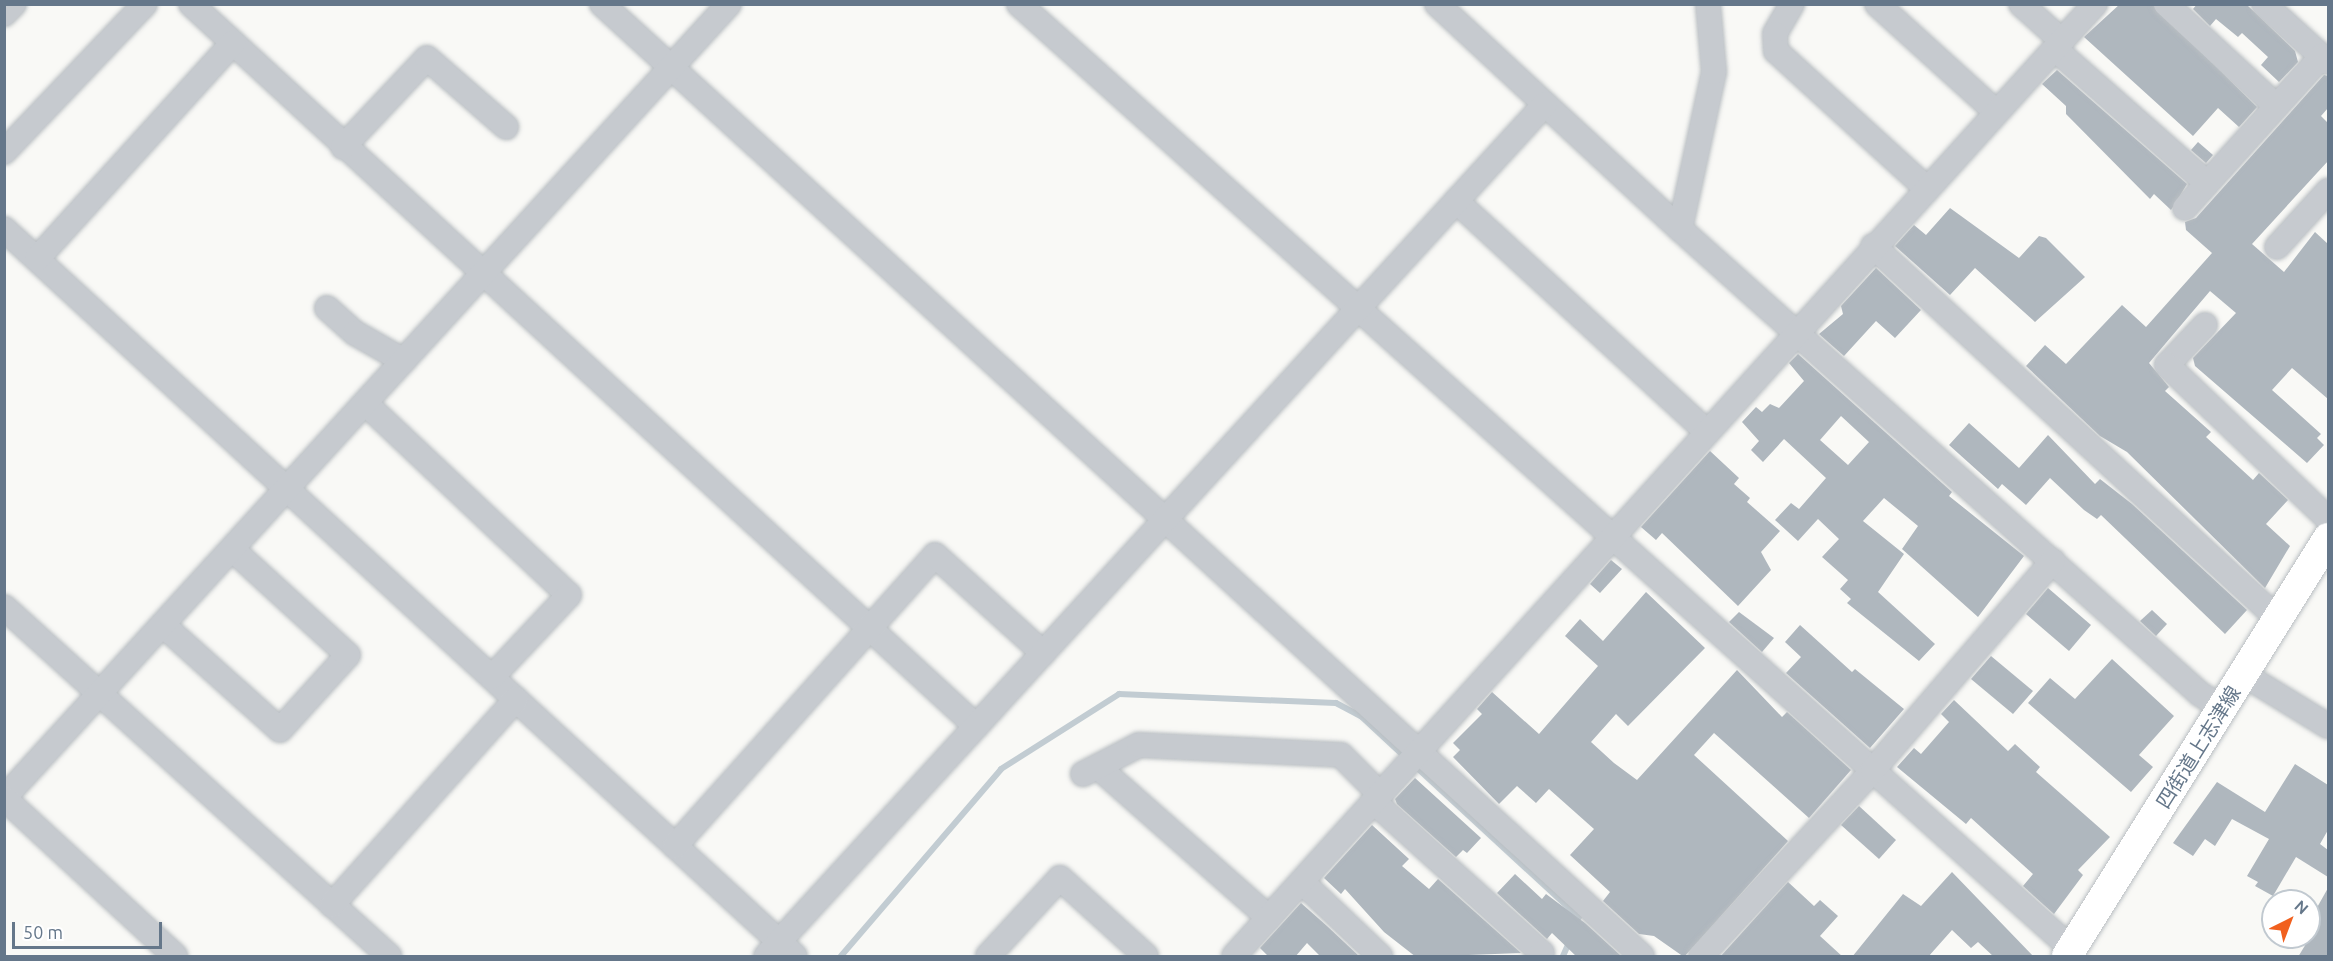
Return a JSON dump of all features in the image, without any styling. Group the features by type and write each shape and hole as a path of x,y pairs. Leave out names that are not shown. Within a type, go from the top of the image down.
{"main road":[{"name":"四街道上志津線","path":"2069,953 2328,538"}],"street":[{"path":"4,14 14,4"},
{"path":"4,152 145,4"},
{"path":"191,4 482,276 976,726"},
{"path":"602,4 1166,518 1410,756 1642,957"},
{"path":"176,957 4,798 729,4"},
{"path":"1019,4 1873,770 2069,953"},
{"path":"1437,4 1680,229 2222,708"},
{"path":"1680,229 1714,72 1708,4"},
{"path":"1792,4 1775,34 1776,51 1927,189"},
{"path":"1877,4 1996,112"},
{"path":"2021,4 2058,45 2207,183"},
{"path":"1234,957 1410,756 2095,4"},
{"path":"2166,4 2276,106"},
{"path":"2185,208 2276,106 2325,59 2264,4"},
{"path":"37,259 232,44"},
{"path":"343,147 427,58 506,127"},
{"path":"4,229 675,846 780,952 976,726 1545,104"},
{"path":"2277,247 2328,191"},
{"path":"1456,201 1707,432"},
{"path":"1873,246 2278,619"},
{"path":"327,308 355,333 404,361"},
{"path":"2205,325 2167,365 2328,519"},
{"path":"365,403 569,595 492,677"},
{"path":"163,625 280,730 348,655 232,549"},
{"path":"675,846 935,555 1043,653"},
{"path":"1701,957 1873,770 2053,561"},
{"path":"4,607 389,957"},
{"path":"2243,674 2328,726"},
{"path":"332,905 516,699"},
{"path":"1269,918 1090,771 1139,745 1341,755 1376,797 1542,953 1539,957"},
{"path":"991,956 1060,878 1146,957"},
{"path":"1302,882 1380,957"}],"building":[{"path":"2120,4 2152,4 2257,107 2239,127 2218,108 2193,136 2084,37"},
{"path":"2197,4 2246,4 2295,51 2298,62 2279,82 2261,65 2268,57 2242,33 2238,37 2216,19 2210,26 2193,9"},
{"path":"2057,70 2187,184 2171,210 2154,194 2150,199 2066,114 2066,106 2042,84"},
{"path":"2324,75 2328,76 2328,108 2321,116 2328,123 2328,161 2252,244 2284,272 2315,232 2328,244 2328,399 2292,368 2272,390 2321,434 2317,438 2324,445 2307,463 2195,366 2193,358 2236,313 2210,291 2149,363 2169,387 2165,391 2211,432 2206,437 2253,480 2259,473 2288,500 2266,524 2290,546 2265,588 2127,452 2100,436 2026,366 2045,345 2066,364 2122,305 2146,327 2212,253 2186,230 2185,222 2196,218"},
{"path":"2198,142 2213,155 2206,163 2191,150"},
{"path":"1950,208 2019,258 2039,236 2046,238 2085,277 2035,322 1975,268 1950,295 1895,246 1914,225 1926,235"},
{"path":"1876,268 1921,310 1895,338 1876,321 1844,356 1819,334 1843,314 1841,306"},
{"path":"1798,354 1952,492 1949,496 2024,556 1978,617 1902,549 1918,526 1884,498 1863,521 1904,554 1878,592 1935,644 1919,661 1847,603 1851,599 1840,589 1848,580 1822,557 1839,539 1818,519 1798,541 1775,520 1791,503 1799,509 1826,478 1784,439 1763,462 1751,450 1759,441 1742,422 1756,407 1762,412 1770,404 1779,408 1804,381 1789,363","holes":["1841,416 1869,442 1848,465 1820,440"]},
{"path":"1969,423 2019,468 2048,435 2095,484 2100,479 2132,504 2247,610 2225,634 2101,515 2097,519 2084,510 2050,478 2026,505 2002,484 1998,489 1949,445"},
{"path":"1710,451 1739,478 1734,484 1750,498 1747,502 1780,531 1761,552 1771,570 1738,606 1662,533 1656,540 1641,527"},
{"path":"1611,560 1622,569 1600,593 1590,584"},
{"path":"2048,588 2091,625 2069,651 2026,614"},
{"path":"1646,592 1705,648 1628,726 1616,714 1591,742 1614,763 1637,780 1737,670 1782,717 1787,712 1851,770 1809,818 1714,733 1694,755 1788,841 1684,957 1654,936 1639,934 1603,901 1610,892 1570,855 1594,829 1549,789 1536,803 1517,786 1499,804 1453,757 1460,750 1453,743 1482,714 1477,709 1492,692 1539,734 1598,666 1565,636 1580,619 1603,641"},
{"path":"2152,610 2167,624 2156,636 2140,621"},
{"path":"1739,612 1774,638 1762,652 1729,622"},
{"path":"1800,625 1852,672 1855,669 1904,709 1870,748 1786,673 1801,657 1785,642"},
{"path":"1991,656 2033,691 2013,714 1971,679"},
{"path":"2112,659 2174,716 2139,755 2153,767 2131,792 2028,703 2050,678 2075,699"},
{"path":"1954,700 2008,751 2015,744 2040,767 2036,772 2110,837 2078,870 2083,875 2054,914 2023,886 2033,874 1971,818 1966,824 1897,767 1914,748 1921,754 1949,722 1941,714"},
{"path":"2295,764 2328,785 2328,830 2320,844 2328,850 2328,877 2296,857 2277,889 2261,889 2255,886 2258,882 2247,876 2269,839 2232,819 2215,846 2205,839 2193,856 2173,843 2217,782 2265,812"},
{"path":"1415,778 1481,838 1467,853 1463,850 1456,857 1397,804 1395,799"},
{"path":"1859,806 1896,840 1879,859 1841,825"},
{"path":"1372,825 1409,859 1402,866 1429,889 1438,879 1521,953 1416,957 1384,932 1345,889 1341,894 1324,878"},
{"path":"1952,872 2034,957 1994,957 1978,942 1971,948 1952,930 1928,957 1852,957 1903,894 1921,906"},
{"path":"1515,874 1542,899 1546,894 1585,923 1620,955 1577,957 1552,933 1547,939 1497,893"},
{"path":"1788,882 1814,906 1820,900 1838,916 1820,936 1843,957 1720,957"},
{"path":"2328,888 2328,957 2298,957 2303,949 2321,949 2321,900"},
{"path":"1301,903 1360,957 1321,957 1307,943 1295,957 1269,957 1260,948"}],"waterway":[{"path":"841,956 1001,769 1119,694 1336,703 1362,717 1406,758"},
{"path":"1414,765 1579,917 1575,925"},
{"path":"1563,956 1570,940"}]}
